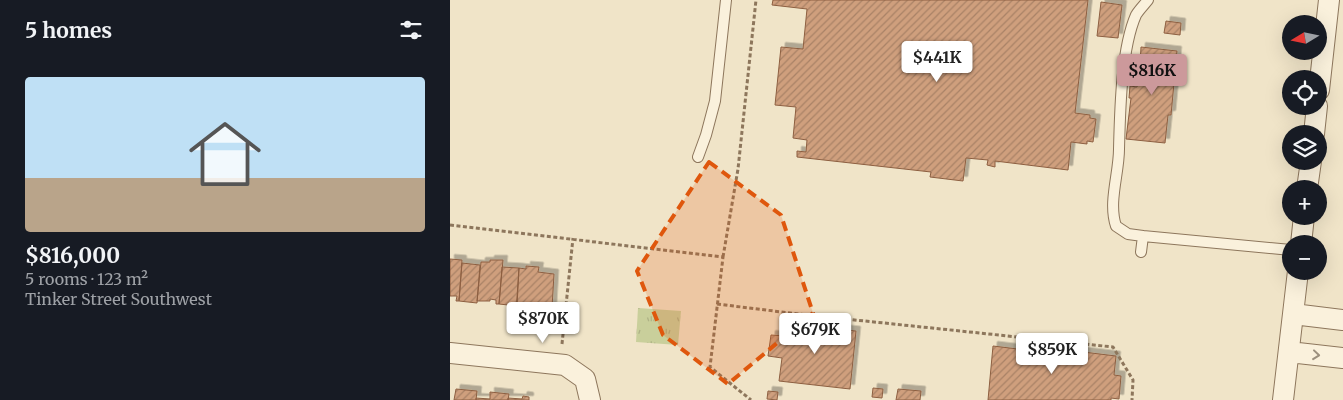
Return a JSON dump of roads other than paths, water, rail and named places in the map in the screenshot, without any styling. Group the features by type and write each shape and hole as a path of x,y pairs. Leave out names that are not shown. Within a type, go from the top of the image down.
{"street":[{"path":"1321,70 1329,0"},
{"path":"1283,400 1297,280"},
{"path":"1293,314 1343,320"},
{"path":"1289,352 1343,358"},
{"path":"450,353 562,364 585,379 590,400"}],"lane":[{"path":"698,157 715,101 726,0"},
{"path":"1148,0 1136,15 1127,48 1113,211 1116,226 1128,234 1282,249"},
{"path":"1141,252 1143,236"}]}
